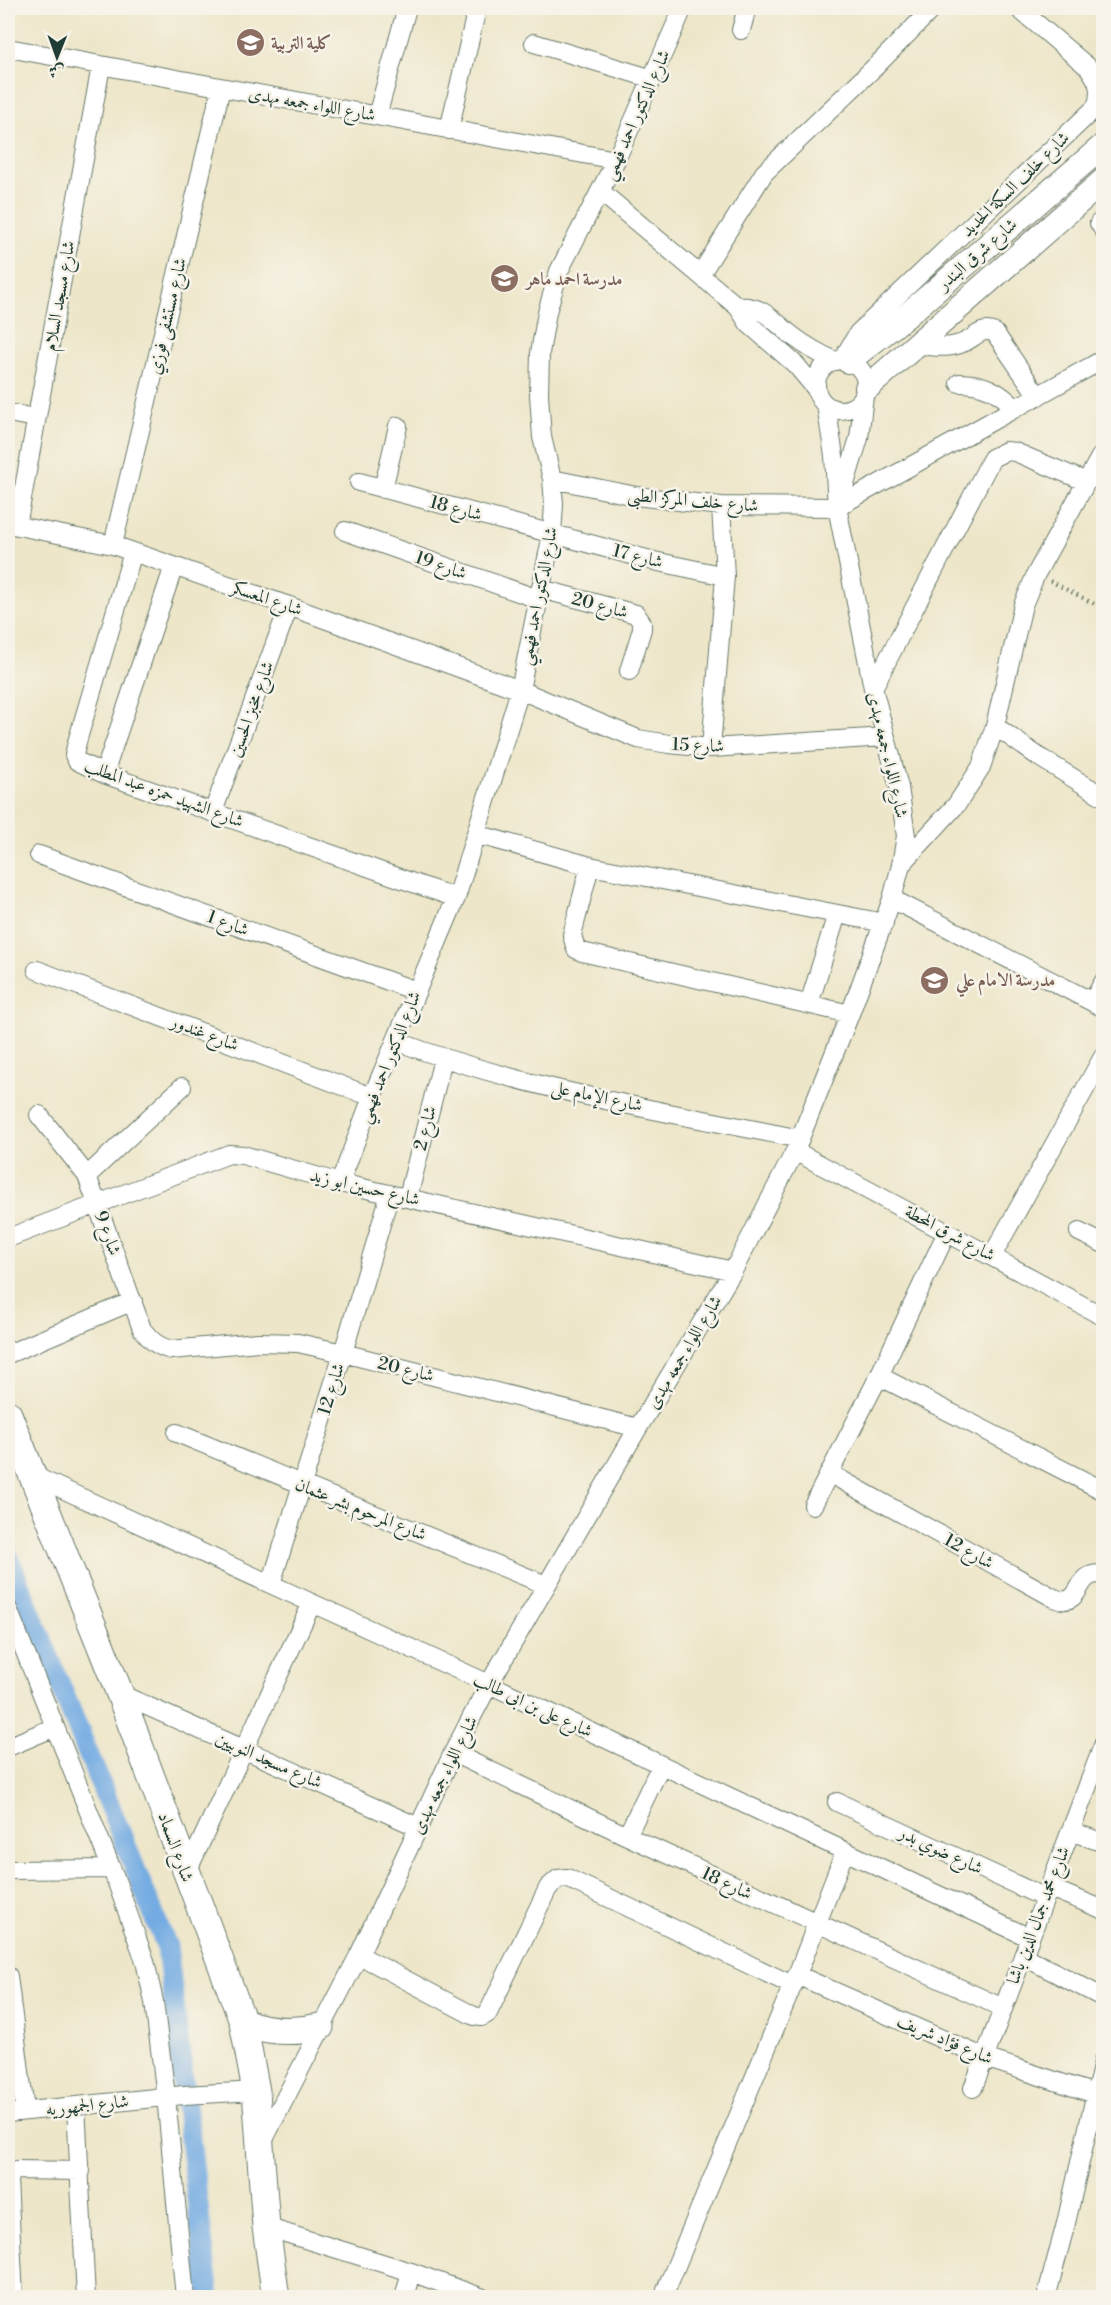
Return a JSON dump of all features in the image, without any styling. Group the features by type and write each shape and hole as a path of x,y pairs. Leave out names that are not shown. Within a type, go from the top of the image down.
{"highway":[{"name":"شارع السماد","path":"8,1414 120,1694 243,2022 256,2091 266,2227 276,2298"},
{"path":"243,2022 289,2032 320,2027"}],"main road":[{"name":"شارع شرق البندر","path":"842,360 906,316 1104,145"},
{"name":"شارع شرق البندر","path":"865,392 1104,180"}],"street":[{"path":"378,116 407,8"},
{"path":"449,130 477,8"},
{"name":"شارع الدكتور احمد فهمي","path":"340,1183 372,1096 456,898 520,690 552,534 554,504 552,479 542,438 539,395 540,353 547,312 559,271 601,192 683,8"},
{"path":"741,30 747,8"},
{"path":"700,275 764,173 878,65 933,8"},
{"name":"شارع خلف السكة الحديد","path":"842,360 858,333 1096,107 1099,86 1095,76 1018,8"},
{"path":"534,43 653,79"},
{"name":"شارع اللواء جمعه مهدى","path":"8,48 616,160"},
{"name":"شارع مسجد السلام","path":"12,525 36,418 101,66"},
{"name":"شارع مستشفى فوزي","path":"113,545 221,88"},
{"path":"601,192 738,307 749,324 796,365 821,398 843,410 859,403 865,392"},
{"path":"738,307 746,306 762,310 794,337 862,371 866,379 854,459 837,507"},
{"path":"917,344 952,346 964,344 981,332 995,333 1038,396"},
{"path":"837,507 1104,359"},
{"path":"821,398 816,381 820,372 826,365 842,360"},
{"path":"959,383 986,387 1002,396 1015,408"},
{"name":"شارع اللواء جمعه مهدى","path":"260,2146 359,1955 453,1753 489,1684 638,1428 733,1271 798,1145 850,1014 892,899 906,836 899,787 873,688 837,507 834,456 821,398"},
{"path":"8,413 36,418"},
{"path":"383,489 398,426"},
{"path":"873,688 992,458 1005,451 1015,453 1086,482"},
{"path":"901,865 957,804 981,767 995,726 1021,615 1036,574 1101,457"},
{"name":"شارع خلف المركز الطبى","path":"552,479 636,496 722,506 837,507"},
{"name":"شارع 18","path":"359,482 552,534"},
{"path":"711,748 725,576 722,506"},
{"name":"شارع المعسكر","path":"12,525 113,545 520,690"},
{"name":"شارع 19","path":"345,531 539,594"},
{"name":"شارع 17","path":"552,534 654,561 725,576"},
{"name":"شارع الشهيد حمزه عبد المطلب","path":"133,552 74,755 77,762 104,774 456,898"},
{"path":"104,774 174,566"},
{"name":"شارع 20","path":"539,594 636,615 642,623 642,629 629,671"},
{"name":"شارع مخبز الحسين","path":"213,812 289,606"},
{"name":"شارع 15","path":"520,690 638,739 669,744 711,748 886,737"},
{"path":"995,726 1039,757 1104,797"},
{"path":"476,834 590,866 884,923"},
{"name":"شارع 1","path":"39,855 416,992"},
{"path":"590,866 572,935 576,949 592,955 850,1014"},
{"path":"892,899 1098,1005 1104,981"},
{"path":"809,1004 837,914"},
{"name":"شارع غندور","path":"37,970 372,1096"},
{"name":"شارع الإمام على","path":"396,1041 443,1059 798,1145"},
{"path":"992,1256 1104,1055"},
{"name":"شارع 2","path":"408,1197 443,1059"},
{"path":"87,1176 182,1087"},
{"name":"شارع 9","path":"39,1115 87,1176 134,1301 142,1329 151,1341 171,1350"},
{"name":"شارع شرق المحطة","path":"798,1145 947,1232 1104,1317"},
{"name":"شارع حسين ابو زيد","path":"8,1238 229,1154 243,1155 340,1183 733,1271"},
{"name":"شارع 12","path":"271,1584 390,1194"},
{"path":"813,1505 879,1376 947,1232"},
{"path":"1079,1232 1104,1244"},
{"path":"8,1354 134,1301"},
{"name":"شارع 20","path":"171,1350 258,1342 297,1343 638,1428"},
{"path":"879,1376 1104,1491"},
{"name":"شارع المرحوم بشر عثمان","path":"177,1433 546,1585"},
{"name":"شارع 12","path":"829,1473 1062,1601 1069,1600 1077,1594 1083,1580 1095,1574 1104,1575"},
{"name":"شارع على بن ابى طالب","path":"34,1476 489,1684 1030,1938"},
{"path":"186,1874 312,1603"},
{"path":"8,1609 145,1961 175,2096 185,2298"},
{"name":"شارع مسجد النوبيين","path":"120,1694 418,1827"},
{"path":"8,1747 55,1727"},
{"name":"شارع محمد جمال الدين باشا","path":"973,2088 1104,1743"},
{"name":"شارع 18","path":"453,1753 627,1836 1003,2008"},
{"path":"627,1836 661,1765"},
{"name":"شارع ضوي بدر","path":"837,1802 1047,1893 1104,1910"},
{"path":"1070,1831 1104,1843"},
{"path":"667,2298 666,2290 795,1980 845,1851"},
{"path":"8,1870 111,1869"},
{"name":"شارع فؤاد شريف","path":"359,1955 478,2018 484,2017 488,2013 548,1888 558,1879 567,1878 795,1980 985,2058 1095,2094"},
{"path":"1023,1956 1104,1998"},
{"path":"8,1976 16,2112"},
{"path":"1046,2298 1066,2223 1104,2058"},
{"name":"شارع الجمهوريه","path":"16,2112 175,2096 256,2091"},
{"path":"76,2106 86,2298"},
{"path":"14,2298 8,2178 11,2172 16,2170 81,2171"},
{"path":"266,2227 411,2272 483,2298"},
{"path":"404,2298 411,2272"}],"path":[{"path":"1036,574 1104,609"}],"waterway":[{"path":"8,1557 167,1947 209,2298"}],"place":[{"name":"كلية التربية","path":"250,43"},
{"name":"مدرسة احمد ماهر","path":"505,279"},
{"name":"مدرسة الامام علي","path":"935,980"}]}
